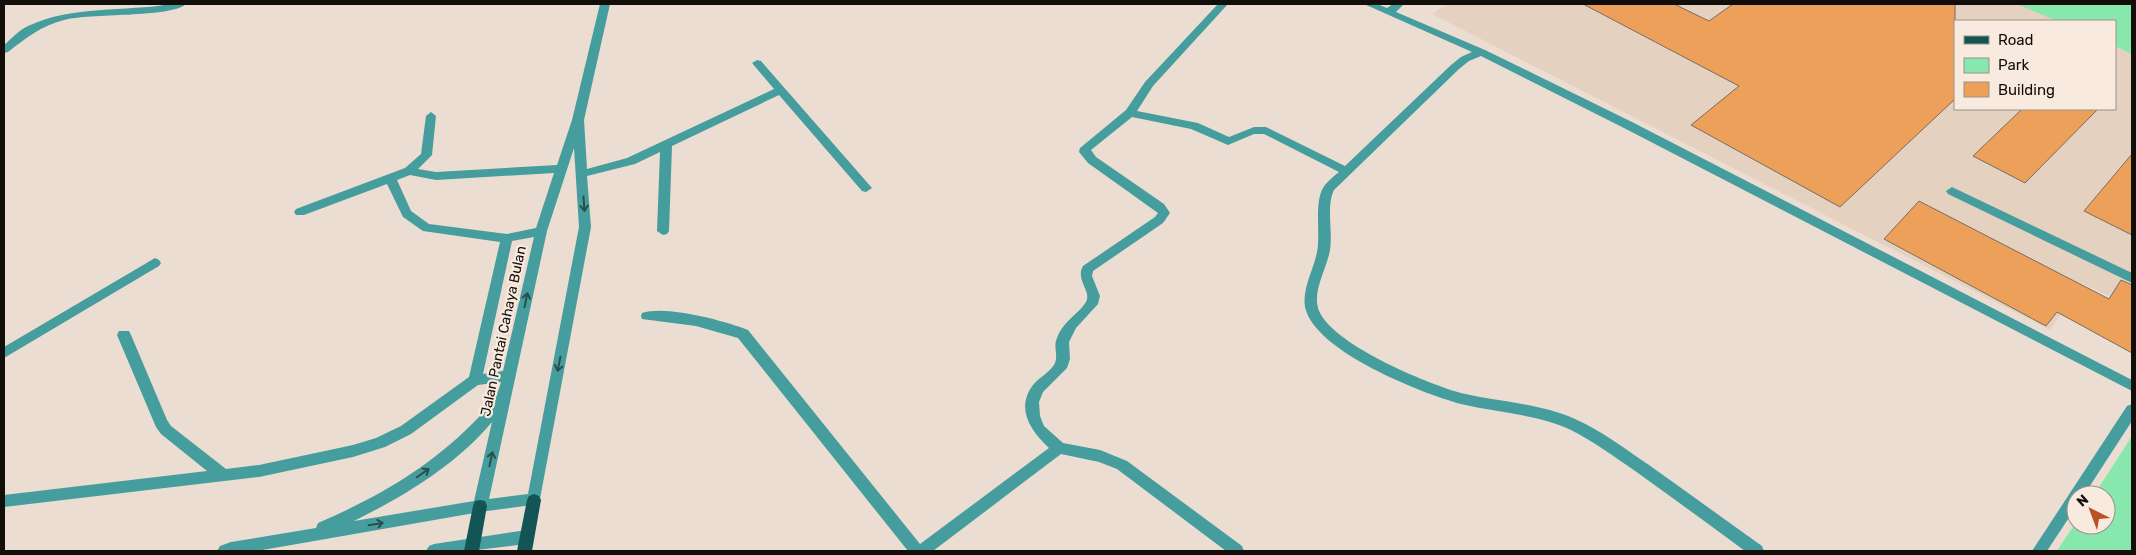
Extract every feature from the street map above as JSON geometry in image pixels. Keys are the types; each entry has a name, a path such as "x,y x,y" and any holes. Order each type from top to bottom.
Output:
{"main road":[{"name":"Jalan Pantai Cahaya Bulan","path":"526,544 534,500"},
{"name":"Jalan Pantai Cahaya Bulan","path":"471,548 480,506"}],"street":[{"path":"4,50 30,29 62,17 90,12 107,13 181,4"},
{"name":"Jalan Pantai Cahaya Bulan","path":"480,506 541,231 578,120 605,4"},
{"path":"1222,4 1150,84 1130,113 1086,148 1085,152 1092,160 1160,207 1164,213 1159,220 1087,269 1086,276 1094,296 1092,304 1071,325 1062,342 1063,359 1060,368 1038,388 1032,402 1033,416 1039,430 1059,448 1100,456 1122,465 1237,551"},
{"path":"1368,4 1482,52 1628,125 2132,386"},
{"path":"1389,12 1398,4"},
{"path":"1482,52 1465,59 1455,67 1329,188 1323,198 1326,225 1323,252 1311,300 1312,311 1319,323 1331,336 1349,348 1398,374 1430,388 1461,398 1543,414 1567,422 1598,438 1757,551"},
{"path":"757,63 866,188"},
{"path":"581,174 624,164 781,90"},
{"path":"1130,113 1194,126 1228,141 1256,129 1266,130 1346,170"},
{"path":"300,212 408,171 426,155 431,116"},
{"name":"Jalan Pantai Cahaya Bulan","path":"534,500 585,227 578,120"},
{"path":"663,231 666,145"},
{"path":"408,171 436,176 562,169"},
{"path":"390,178 406,215 415,223 427,228 507,238 541,231"},
{"path":"1952,191 2132,278"},
{"path":"475,380 507,238"},
{"path":"4,353 155,263"},
{"path":"647,316 664,316 729,328 743,334 917,551"},
{"path":"124,334 166,430 223,475"},
{"path":"4,501 259,471 353,451 380,443 406,430 475,380 510,376"},
{"path":"302,536 353,515 422,474 456,449 485,422 505,396"},
{"path":"2083,485 2132,410"},
{"path":"922,551 1059,448"},
{"path":"225,551 231,548 480,506 534,500"},
{"path":"2039,551 2066,510"},
{"path":"434,551 526,544"}],"shaded area":[{"path":"1447,4 2132,4 2132,307 2081,283 2050,330 1432,14"}],"green space":[{"path":"2017,4 2132,4 2132,54 2116,46 2116,20 2055,20"},
{"path":"2132,436 2132,551 2057,551 2067,535 2116,535 2116,485 2100,485"}],"building":[{"path":"1583,4 1674,4 1709,21 1733,4 1955,4 1954,100 1840,207 1691,125 1739,86"},
{"path":"2021,110 2097,110 2025,183 1973,156"},
{"path":"2132,154 2132,235 2084,211"},
{"path":"1919,201 2109,299 2121,280 2132,285 2132,353 2057,312 2046,326 1884,239"}]}
